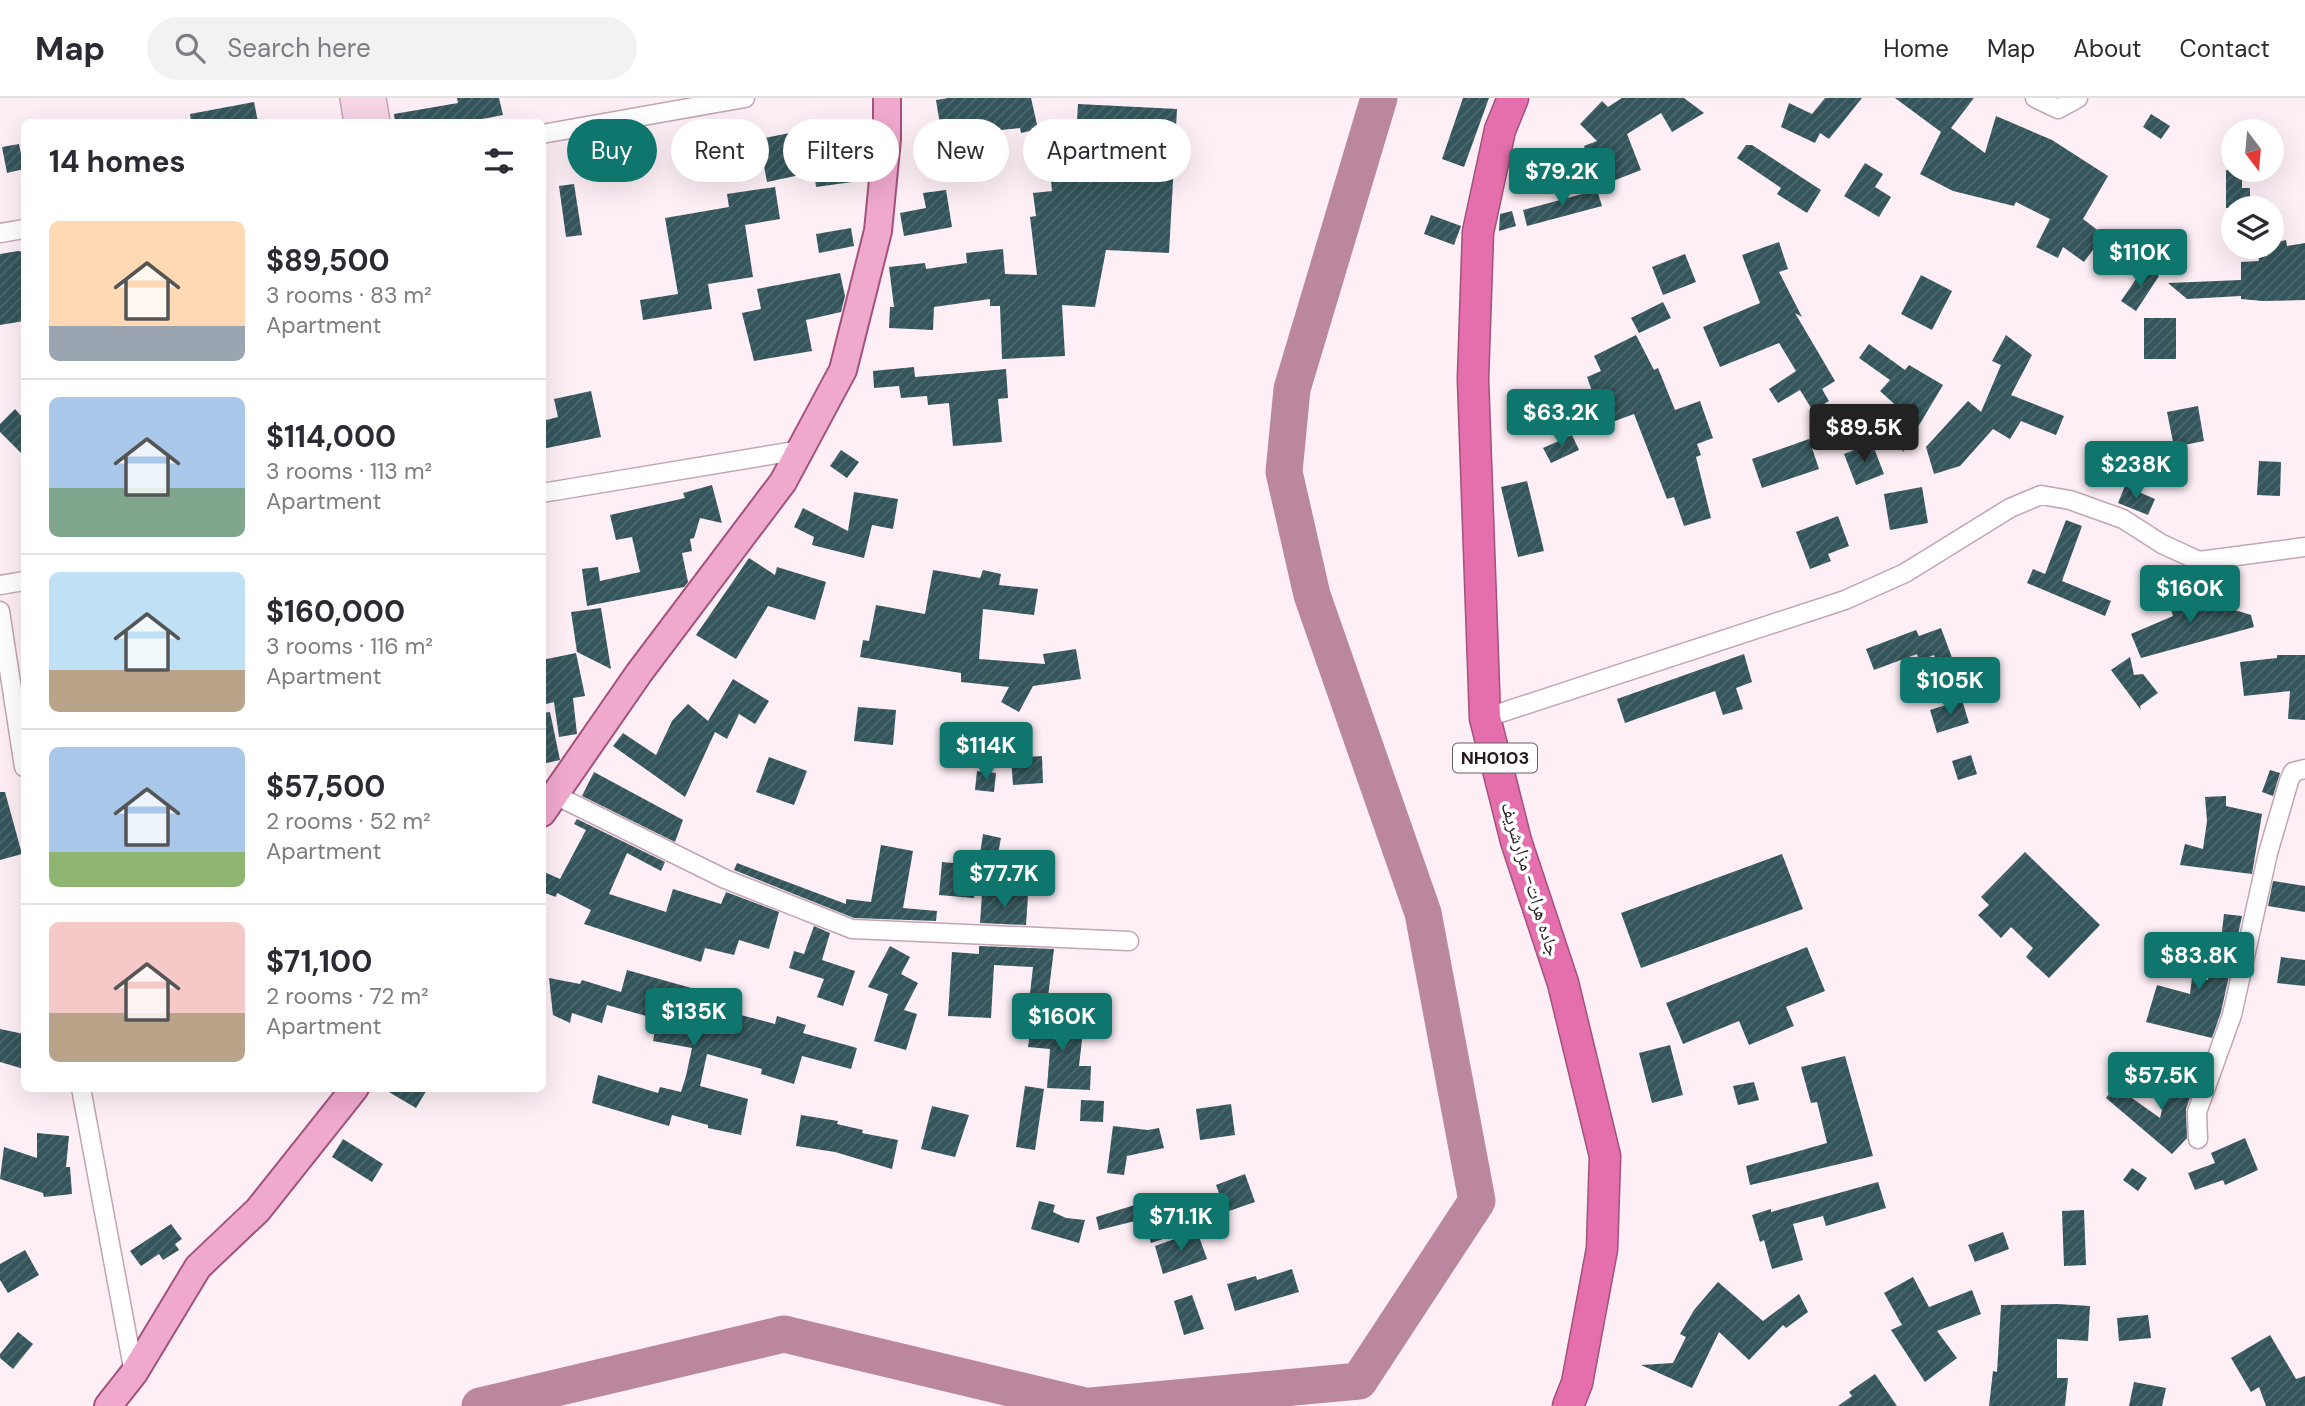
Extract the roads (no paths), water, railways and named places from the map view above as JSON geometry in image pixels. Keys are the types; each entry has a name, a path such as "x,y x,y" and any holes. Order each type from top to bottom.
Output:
{"highway":[{"name":"جاده هرات- مزارشریف","path":"1513,98 1500,130 1478,232 1473,379 1485,718 1516,841 1563,983 1605,1156 1602,1249 1577,1383 1568,1406"}],"main road":[{"path":"549,804 639,673 783,482 843,370 878,231 887,139 887,98"},
{"path":"108,1406 134,1373 198,1267 258,1210 352,1092"}],"street":[{"path":"352,98 356,119"},
{"path":"374,98 378,119"},
{"path":"546,133 745,98"},
{"path":"2035,98 2057,108 2078,98"},
{"path":"0,233 21,230"},
{"path":"546,491 801,450"},
{"path":"1485,718 1845,600 1905,573 2010,508 2041,495 2070,500 2123,519 2162,544 2199,561 2305,547"},
{"path":"0,585 21,582"},
{"path":"0,611 21,748"},
{"path":"2198,1139 2197,1112 2232,1016 2267,853 2293,772 2305,769"},
{"path":"549,804 725,879 852,929 1129,941"},
{"path":"82,1092 134,1373"}],"waterway":[{"path":"1091,1406 1359,1381 1477,1201 1423,913 1312,595 1284,472 1292,389 1379,98"},
{"path":"480,1406 784,1334 1085,1406"}]}
